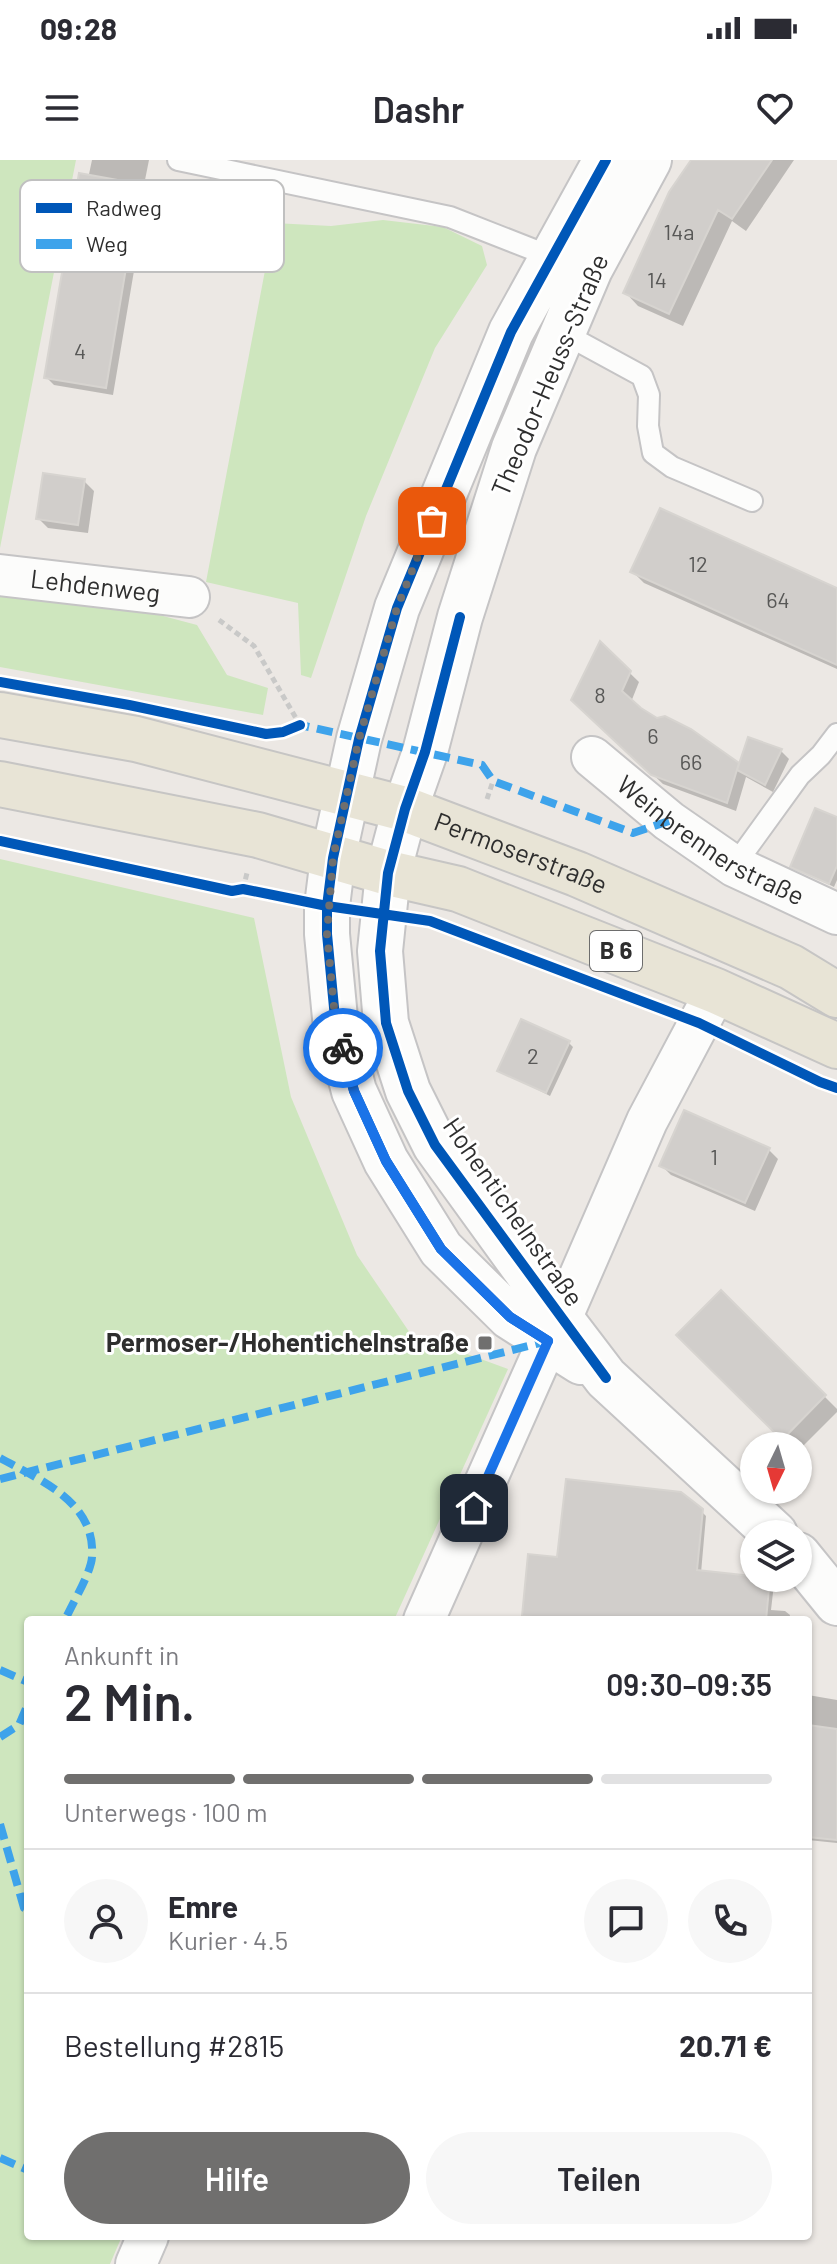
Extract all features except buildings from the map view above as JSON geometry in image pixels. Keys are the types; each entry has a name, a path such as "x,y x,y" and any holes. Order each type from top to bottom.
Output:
{"main road":[{"name":"Theodor-Heuss-Straße","path":"348,793 359,739 397,608 511,332 606,160"},
{"name":"Theodor-Heuss-Straße","path":"388,873 405,809 425,752 460,617 514,448 590,269 649,160"},
{"name":"Permoserstraße","path":"0,715 136,739 405,809 505,845 634,898 791,967 837,995"},
{"name":"B 6","path":"0,784 258,835 388,873 458,889 716,991 837,1046"},
{"name":"Hohentichelnstraße","path":"348,793 333,858 327,934 335,1018 354,1091 386,1161 441,1249 510,1317 555,1330"},
{"name":"Hohentichelnstraße","path":"388,873 380,951 386,1023 408,1091 435,1145 555,1330 760,1520"},
{"path":"812,1572 837,1603"}],"street":[{"name":"Lehdenweg","path":"0,575 189,597"},
{"name":"Weinbrennerstraße","path":"592,757 669,821 734,866 837,914"},
{"path":"426,1616 647,1121 716,991"},
{"path":"136,2264 146,2240"}],"lane":[{"path":"178,160 273,180"},
{"path":"284,182 450,217 552,257"},
{"path":"563,333 642,376 649,395 648,426 653,453 672,467 752,501"},
{"path":"734,866 800,775 837,734"}],"path":[{"path":"189,597 254,646 300,725"}],"green space":[{"path":"0,160 76,160 72,180 20,180 20,272 54,272 0,548"},
{"path":"383,220 443,227 482,246 487,265 435,348 366,516 311,678 301,675 298,603 206,582 265,272 284,272 284,224 331,226"},
{"path":"0,590 114,603 197,625 227,675 268,688 263,715 0,667"},
{"path":"0,859 254,918 291,1097 357,1255 410,1333 508,1369 396,1616 24,1616 24,2240 120,2240 110,2264 0,2264"}],"marked path":[{"path":"294,728 300,725 482,765 493,781 633,833 669,821"},
{"path":"0,1479 548,1341"},
{"path":"0,1458 48,1484 75,1507 85,1521 91,1538 91,1564 67,1616"},
{"path":"0,1670 24,1680"},
{"path":"0,1737 19,1725 24,1713"},
{"path":"0,1824 24,1908"},
{"path":"0,2158 24,2168"}],"cycle path":[{"path":"548,1341 510,1317 441,1249 386,1161 354,1091 335,1018 327,906 333,858 359,739 397,608 511,332 606,160"},
{"path":"460,617 425,752 405,809 388,873 380,951 386,1023 408,1091 435,1145 606,1378"},
{"path":"0,682 266,734 283,732 300,725"},
{"path":"0,841 232,891 243,889 327,906 430,921 699,1023 837,1088"}],"way so far":[{"path":"343,1048 335,1018 327,934 333,858 359,739 397,608 432,521"}],"place":[{"name":"Permoser-/Hohentichelnstraße","path":"485,1343"}],"route":[{"path":"343,1048 354,1091 386,1161 441,1249 510,1317 548,1341 474,1508"}]}
